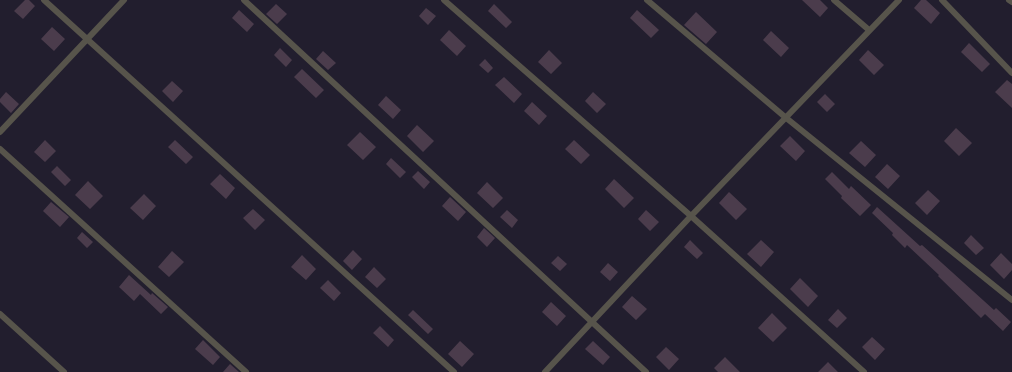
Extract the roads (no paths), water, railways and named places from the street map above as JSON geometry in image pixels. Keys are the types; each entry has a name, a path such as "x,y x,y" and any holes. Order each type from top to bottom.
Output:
{"street":[{"path":"44,0 454,372"},
{"path":"0,132 124,0"},
{"path":"244,0 646,372"},
{"path":"444,0 691,216 864,372"},
{"path":"647,0 785,117 1012,300"},
{"path":"834,0 869,30"},
{"path":"545,372 591,321 785,117 899,0"},
{"path":"942,0 1012,73"},
{"path":"0,149 246,372"},
{"path":"0,314 64,372"}]}
